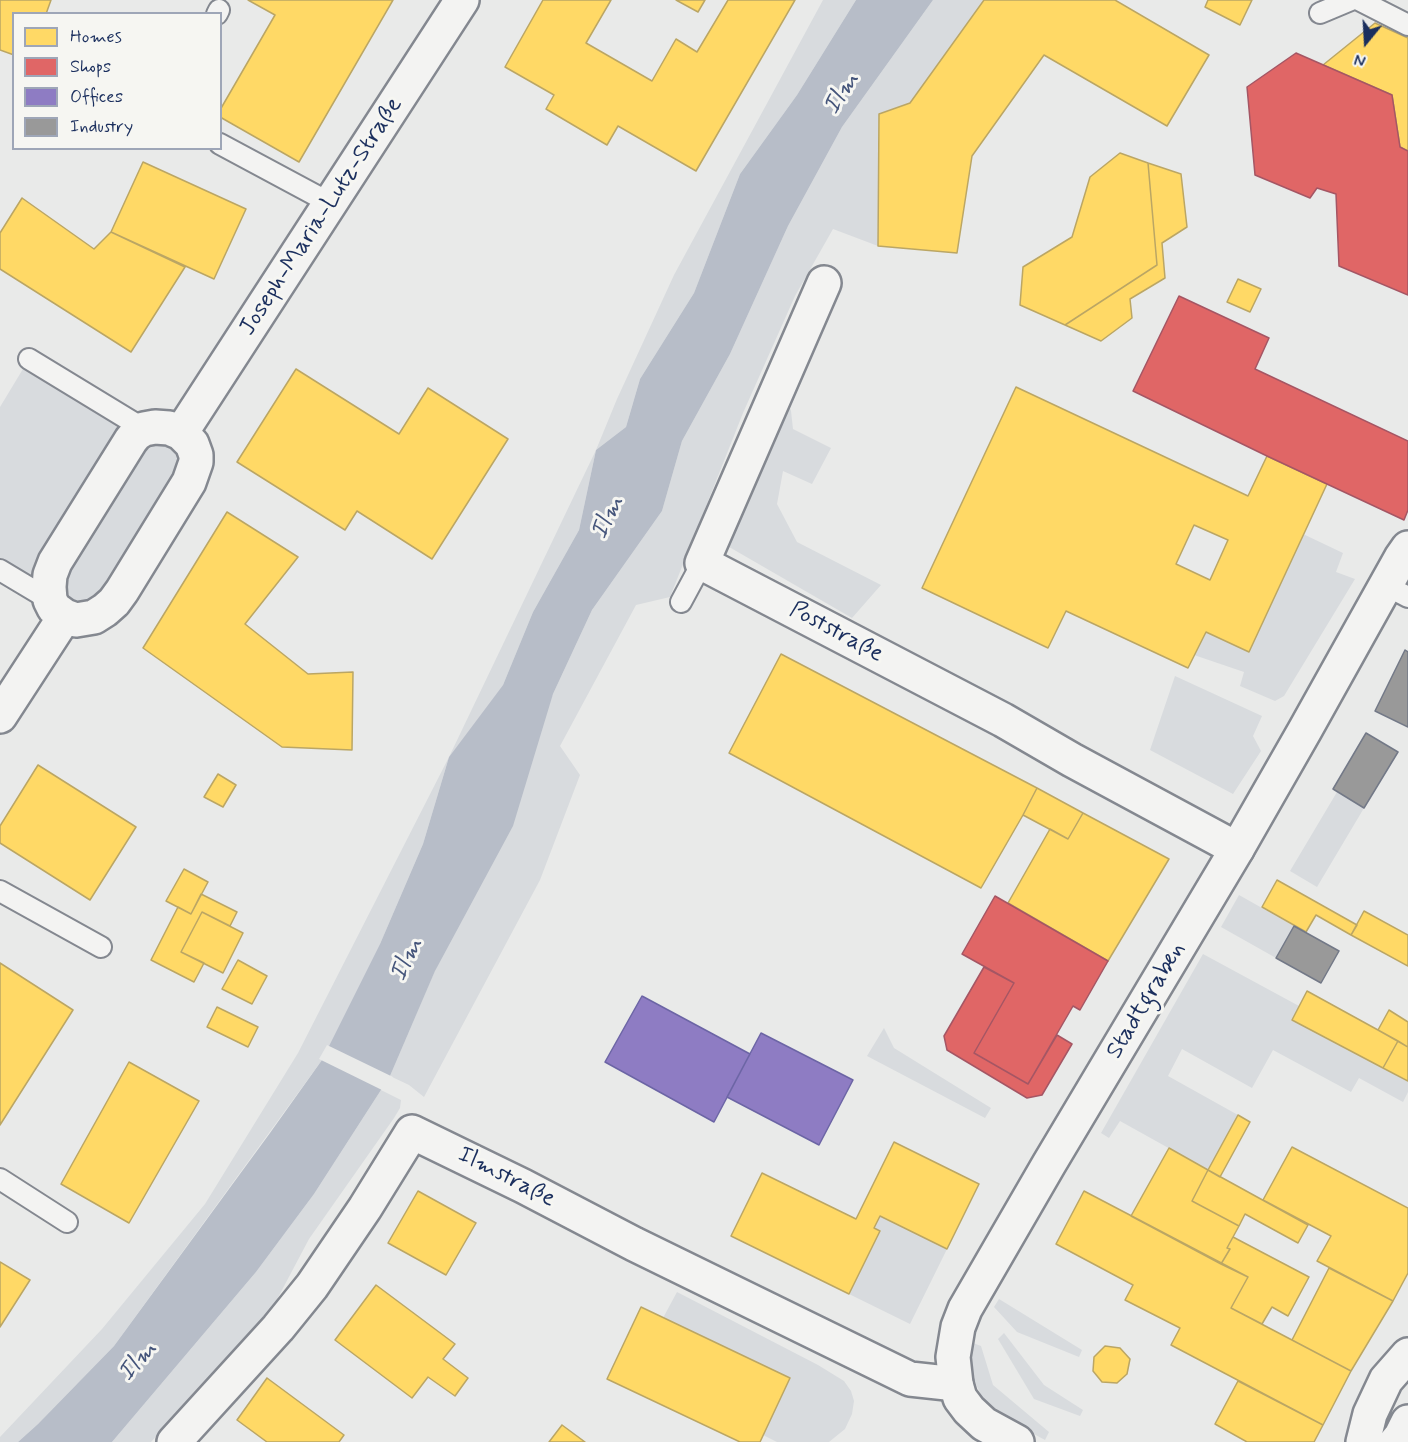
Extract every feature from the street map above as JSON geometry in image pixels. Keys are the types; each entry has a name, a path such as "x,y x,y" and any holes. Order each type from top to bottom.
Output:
{"street":[{"name":"Joseph-Maria-Lutz-Straße","path":"181,433 462,0"},
{"path":"702,563 824,283"},
{"path":"156,427 169,428 181,433 192,444 196,454 194,471 123,591 114,602 94,617 76,620 57,608 49,587 50,575 55,562 131,440 144,429 156,427"},
{"name":"Stadtgraben","path":"1017,1442 979,1433 969,1410 960,1398 953,1357 957,1328 1049,1164 1237,849 1305,730 1397,591 1408,548"},
{"name":"Poststraße","path":"702,563 1003,720 1237,849"},
{"path":"0,716 57,608"},
{"name":"Ilmstraße","path":"174,1442 312,1286 365,1208 412,1132 640,1247 910,1378 956,1384"},
{"path":"1362,1442 1370,1414 1386,1380 1408,1355"},
{"path":"1396,1442 1408,1422"}],"lane":[{"path":"1320,13 1351,0"},
{"path":"1359,0 1408,25"},
{"path":"222,145 330,203"},
{"path":"29,359 144,429"},
{"path":"681,602 702,563"},
{"path":"0,570 57,608"},
{"path":"0,891 100,947"},
{"path":"0,1179 67,1222"}],"shaded area":[{"path":"823,0 856,0 797,95 740,174 694,293 640,379 626,427 596,450 674,275"},
{"path":"933,0 984,0 910,103 879,114 878,246 833,229 795,296 743,413 670,597 636,605 560,746 580,775 540,880 424,1097 409,1085 390,1076 553,694 592,610 662,511 682,441 730,354 788,226 842,127"},
{"path":"29,359 192,444 94,617 0,570 0,407"},
{"path":"784,391 791,411 793,429 831,448 812,484 783,471 777,504 797,542 881,585 852,618 724,544"},
{"path":"596,450 579,530 533,612 503,685 449,757"},
{"path":"1303,534 1343,553 1336,572 1355,579 1284,696 1275,701 1240,686 1244,672 1194,655 1206,632"},
{"path":"1175,676 1262,716 1253,736 1261,751 1233,794 1150,750"},
{"path":"449,757 423,844 380,944 322,1060 114,1346 18,1442 0,1442 0,1437 102,1329 205,1204 298,1053"},
{"path":"1337,792 1364,808 1317,887 1290,871"},
{"path":"1239,895 1294,926 1276,958 1221,927"},
{"path":"1203,954 1299,1006 1292,1020 1408,1081 1408,1092 1403,1102 1359,1078 1351,1092 1273,1050 1252,1088 1182,1049 1168,1076 1238,1115 1208,1170 1120,1121 1109,1138 1101,1133"},
{"path":"884,1028 894,1048 991,1108 985,1118 867,1056"},
{"path":"381,1090 401,1100 400,1108 309,1239 273,1307 151,1442 112,1442 256,1272 314,1194"},
{"path":"880,1216 947,1249 910,1324 849,1294 880,1231 874,1228"},
{"path":"677,1292 818,1365 844,1381 854,1401 852,1414 845,1429 829,1442 777,1442 763,1435 790,1378 663,1318"},
{"path":"999,1299 1082,1350 1079,1357 1017,1332 994,1307"},
{"path":"1004,1333 1044,1385 1083,1410 1080,1416 1034,1399 998,1339"},
{"path":"973,1343 981,1346 993,1385 1049,1432 1045,1440 1006,1419 983,1400 972,1375"}],"water":[{"name":"Ilm","path":"856,0 933,0 842,127 788,226 730,354 682,441 662,511 592,610 553,694 513,826 435,971 390,1076 314,1194 256,1272 112,1442 18,1442 114,1346 322,1060 380,944 423,844 449,757 503,685 533,612 579,530 596,450 626,427 640,379 694,293 740,174 797,95"}],"pier":[{"path":"327,1045 393,1077 384,1091 319,1059"}],"building: Homes":[{"path":"0,0 51,0 47,12 12,12 12,54 0,50"},
{"path":"248,0 393,0 299,162 222,118 222,107 275,15"},
{"path":"543,0 611,0 586,43 652,81 676,39 697,52 728,0 795,0 696,171 618,126 607,145 546,109 554,95 505,67"},
{"path":"676,0 705,0 698,12"},
{"path":"984,0 1115,0 1209,55 1167,126 1044,55 972,156 957,253 878,246 879,114 910,103"},
{"path":"1208,0 1252,0 1240,25 1205,7"},
{"path":"1375,23 1408,38 1408,151 1400,147 1392,95 1323,65"},
{"path":"1120,153 1148,163 1157,265 1065,325 1020,305 1023,267 1072,237 1090,177"},
{"path":"143,162 246,209 214,279 111,232"},
{"path":"1148,163 1181,174 1187,227 1162,243 1165,278 1130,299 1132,318 1101,341 1065,325 1157,265"},
{"path":"22,198 94,249 111,232 185,267 131,352 0,269 0,233"},
{"path":"1238,279 1261,289 1250,312 1227,302"},
{"path":"296,369 399,434 428,388 508,439 432,559 357,511 345,530 237,462"},
{"path":"1016,387 1248,496 1267,456 1327,484 1249,652 1206,632 1188,668 1066,611 1048,648 922,588","holes":["1194,525 1228,540 1210,580 1176,564"]},
{"path":"227,512 298,557 245,624 308,674 353,672 352,750 282,747 143,648"},
{"path":"781,654 1037,788 981,888 729,753"},
{"path":"38,765 136,827 90,900 0,843 0,826"},
{"path":"218,774 236,785 223,807 204,797"},
{"path":"1037,788 1083,813 1068,839 1023,815"},
{"path":"1083,813 1169,859 1108,961 1008,903 1050,829 1068,839"},
{"path":"184,869 208,882 191,914 166,901"},
{"path":"1277,880 1357,925 1351,935 1316,915 1306,932 1262,907"},
{"path":"201,894 237,912 230,926 202,912 181,952 204,963 194,982 151,960 178,907 191,914"},
{"path":"1364,911 1408,935 1408,966 1351,935"},
{"path":"202,912 243,933 223,973 181,952"},
{"path":"238,960 267,976 252,1004 222,989"},
{"path":"0,963 73,1010 0,1125"},
{"path":"1307,991 1398,1041 1383,1068 1292,1020"},
{"path":"217,1007 258,1027 248,1047 207,1027"},
{"path":"1389,1010 1408,1022 1408,1047 1378,1030"},
{"path":"1398,1041 1408,1047 1408,1081 1383,1068"},
{"path":"129,1062 199,1101 129,1223 61,1184"},
{"path":"1238,1115 1250,1122 1220,1177 1208,1170"},
{"path":"894,1142 979,1184 947,1249 880,1216 874,1228 880,1231 849,1294 731,1236 762,1173 856,1219"},
{"path":"1292,1147 1408,1208 1408,1273 1393,1301 1317,1261 1331,1236 1263,1200"},
{"path":"1169,1148 1208,1170 1192,1201 1239,1226 1221,1264 1131,1216"},
{"path":"1208,1170 1308,1225 1298,1243 1245,1214 1239,1226 1192,1201"},
{"path":"418,1191 476,1223 446,1275 388,1243"},
{"path":"1084,1191 1248,1277 1231,1308 1351,1371 1323,1425 1171,1345 1180,1328 1125,1300 1133,1285 1056,1244"},
{"path":"1233,1237 1309,1277 1288,1316 1272,1307 1262,1324 1231,1308 1248,1277 1221,1264 1230,1249 1227,1248"},
{"path":"0,1262 30,1280 0,1327"},
{"path":"1329,1268 1393,1301 1351,1371 1292,1340"},
{"path":"376,1285 455,1344 443,1359 468,1378 455,1396 428,1377 412,1398 335,1340"},
{"path":"641,1307 790,1378 760,1442 740,1442 607,1379"},
{"path":"1105,1346 1120,1348 1130,1359 1127,1374 1117,1383 1102,1382 1093,1371 1094,1357"},
{"path":"267,1378 344,1435 339,1442 267,1442 237,1420"},
{"path":"1238,1381 1323,1425 1314,1442 1247,1442 1215,1424"},
{"path":"562,1425 585,1442 549,1442"}],"building: Shops":[{"path":"1296,53 1392,95 1400,147 1408,151 1408,295 1339,266 1336,194 1317,188 1310,198 1255,175 1247,87"},
{"path":"1179,296 1269,338 1255,369 1408,441 1408,510 1404,520 1133,391"},
{"path":"995,896 1108,961 1080,1010 1073,1006 1028,1084 974,1053 1014,983 962,954"},
{"path":"984,967 1014,983 974,1053 1028,1084 1057,1035 1072,1044 1042,1095 1027,1098 947,1050 944,1036"}],"building: Offices":[{"path":"642,996 750,1054 714,1122 605,1062"},
{"path":"761,1033 853,1080 819,1145 727,1097"}],"building: Industry":[{"path":"1405,650 1408,652 1408,727 1375,711"},
{"path":"1366,733 1398,752 1364,808 1333,789"},
{"path":"1294,926 1339,951 1321,983 1276,958"}]}
